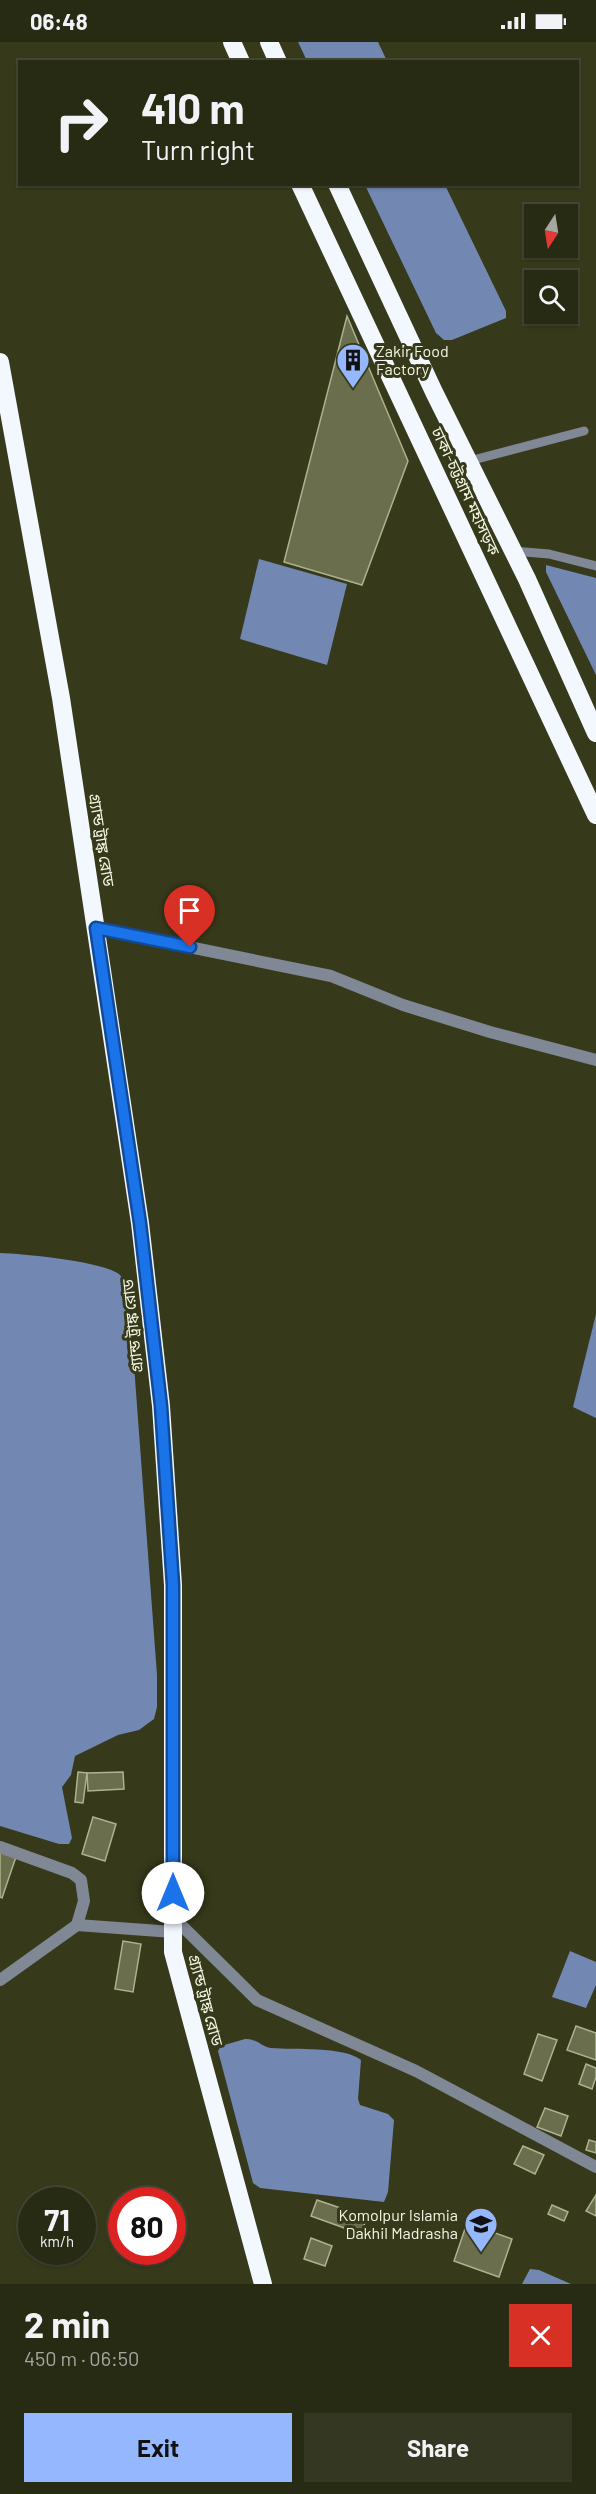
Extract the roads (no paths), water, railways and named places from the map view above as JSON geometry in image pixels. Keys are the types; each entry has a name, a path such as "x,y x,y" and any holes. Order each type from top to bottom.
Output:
{"highway":[{"path":"232,42 240,60"},
{"path":"269,42 277,60"},
{"name":"ঢাকা-চট্টগ্রাম মহাসড়ক","path":"301,186 596,815"},
{"name":"ঢাকা-চট্টগ্রাম মহাসড়ক","path":"338,186 594,721"},
{"name":"গ্র্যান্ড ট্রাঙ্ক রোড","path":"1,370 61,698 140,1223 161,1406 173,1585 173,1952 263,2284"}],"street":[{"path":"96,928 331,976 404,1005 490,1032 596,1060"},
{"path":"0,1847 72,1873 81,1880 84,1901 77,1924"},
{"path":"0,1980 77,1924 173,1924 257,2000 416,2071 596,2167"}],"lane":[{"path":"469,461 584,431"},
{"path":"513,551 549,554 596,566"}],"water":[{"path":"298,42 378,42 387,60 307,60"},
{"path":"365,186 445,186 506,311 506,318 452,340 444,340 436,333"},
{"path":"259,559 347,584 327,665 240,639"},
{"path":"546,565 596,578 596,675 546,572"},
{"path":"0,1253 96,1265 119,1274 128,1284 157,1675 157,1707 154,1719 139,1730 118,1735 75,1756 71,1775 62,1787 72,1838 69,1844 59,1844 0,1826"},
{"path":"596,1314 596,1418 573,1407"},
{"path":"570,1951 596,1962 596,1985 586,2008 552,1997"},
{"path":"245,2039 271,2048 331,2051 361,2060 358,2099 360,2105 388,2114 394,2120 388,2192 384,2202 260,2188 253,2183 218,2051 221,2046"},
{"path":"530,2269 539,2270 571,2284 522,2284"}],"place":[{"name":"Zakir Food Factory","path":"353,389"},
{"name":"Komolpur Islamia Dakhil Madrasha","path":"481,2253"}]}
